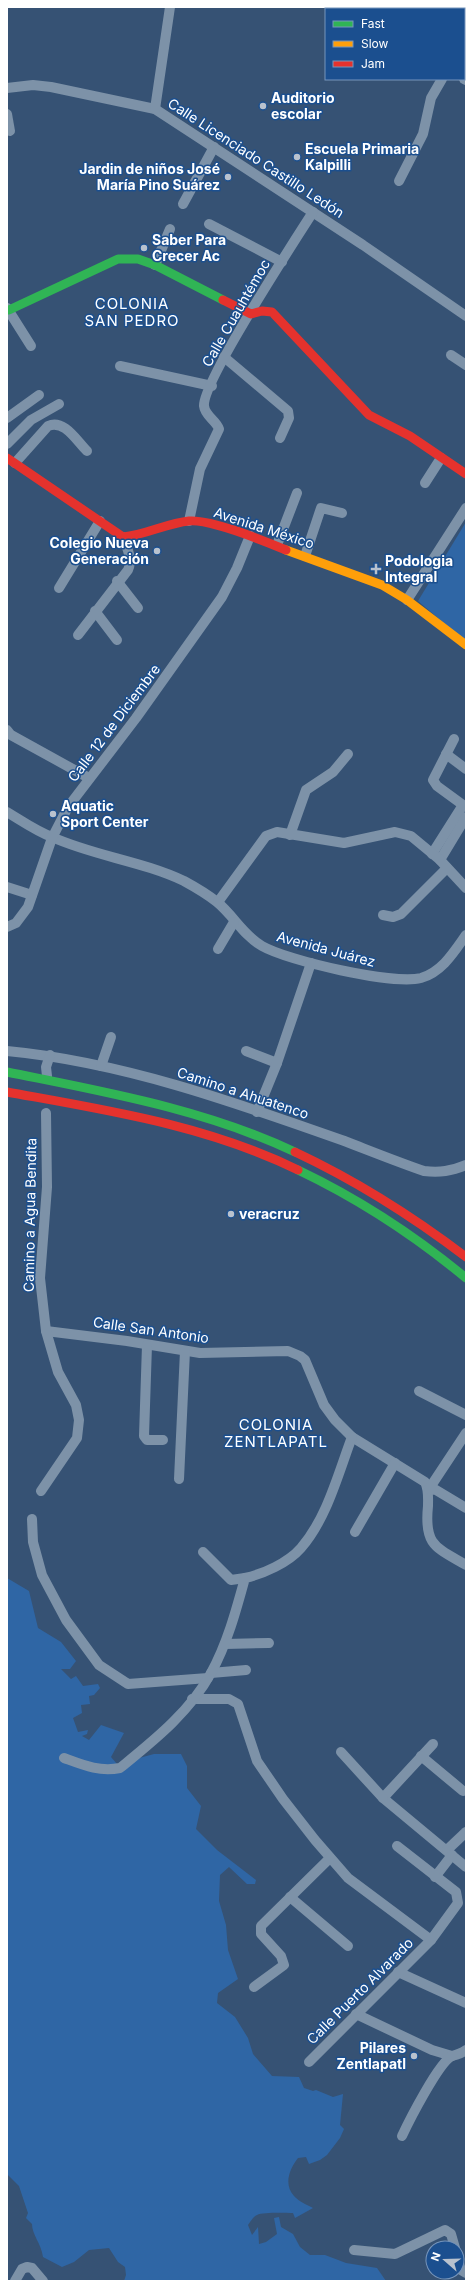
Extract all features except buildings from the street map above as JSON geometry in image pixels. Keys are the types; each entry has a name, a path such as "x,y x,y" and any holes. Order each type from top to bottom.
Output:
{"main road":[{"path":"8,309 118,259 138,259 155,265 251,314 262,311 272,312 369,415 410,436 466,474"},
{"path":"11,460 123,537"},
{"name":"Avenida México","path":"123,537 135,536 189,521 205,523 250,536 382,585 407,600 466,645"},
{"path":"7,1072 166,1106 245,1130 276,1142 325,1165 384,1198 466,1257"},
{"path":"9,1097 168,1123 270,1156 352,1196 401,1226 466,1278"}],"street":[{"path":"155,109 170,7"},
{"path":"400,181 423,134 431,98 441,80"},
{"name":"Calle Licenciado Castillo Ledón","path":"7,88 33,85 51,87 155,109 313,212 466,316"},
{"path":"7,114 10,131"},
{"path":"183,204 214,147"},
{"name":"Calle Cuauhtémoc","path":"189,521 198,475 219,429 217,424 208,415 204,406 212,386 224,357 313,212"},
{"path":"209,224 282,262"},
{"path":"155,265 170,229"},
{"path":"8,309 31,346"},
{"path":"451,355 466,365"},
{"path":"224,357 288,410 289,418 280,438"},
{"path":"120,366 212,386"},
{"path":"7,418 39,395"},
{"path":"7,444 30,420 59,404"},
{"path":"11,460 48,426 54,424 63,426 87,451"},
{"path":"425,483 441,458"},
{"path":"277,546 297,493"},
{"path":"305,556 321,508 342,514"},
{"path":"407,600 466,508"},
{"path":"59,588 100,521"},
{"name":"Calle 12 de Diciembre","path":"7,927 16,923 23,916 52,838 68,807 136,718 222,597 237,568 250,536"},
{"path":"78,635 130,564 123,537"},
{"path":"117,581 138,608"},
{"path":"95,611 117,640"},
{"path":"7,730 10,735 89,778"},
{"path":"439,860 463,805 434,783 434,775 454,739"},
{"path":"290,835 306,790 333,772 348,754"},
{"path":"446,754 466,769"},
{"name":"Avenida Juárez","path":"7,812 52,838 182,881 218,902 249,938 263,947 311,963 386,978 402,980 421,978 439,968 450,958 466,936"},
{"path":"382,915 393,917 401,914 439,860 466,817"},
{"path":"218,902 266,836 276,832 344,843 395,832 411,836 439,860 466,888"},
{"path":"7,887 32,895"},
{"path":"218,948 234,922"},
{"path":"257,1112 277,1063 311,963"},
{"path":"101,1066 111,1037"},
{"name":"Camino a Ahuatenco","path":"7,1051 50,1055 167,1083 257,1112 424,1171 435,1173 450,1171 466,1165"},
{"path":"246,1051 277,1063"},
{"path":"44,1073 50,1055"},
{"name":"Camino a Agua Bendita","path":"41,1491 77,1438 79,1420 76,1405 58,1372 46,1331 40,1278 47,1187 46,1113"},
{"name":"Calle San Antonio","path":"46,1331 147,1345 185,1352 288,1351 300,1356 308,1364 324,1405 335,1420 352,1437 419,1477 429,1489"},
{"path":"147,1345 144,1436 148,1440 164,1440"},
{"path":"179,1479 185,1352"},
{"path":"419,1391 466,1415"},
{"path":"466,1433 429,1489 426,1519 428,1536 433,1545 466,1565"},
{"path":"202,1552 231,1580 245,1578 268,1570 300,1550 321,1515 352,1437"},
{"path":"356,1532 395,1463"},
{"path":"429,1489 436,1490 466,1508"},
{"path":"32,1519 33,1542 42,1575 66,1620 99,1665 128,1684 246,1670"},
{"path":"64,1758 91,1768 110,1770 120,1768 174,1721 192,1700 209,1675 225,1644 245,1578"},
{"path":"225,1644 269,1643"},
{"name":"Calle Puerto Alvarado","path":"192,1700 229,1699 238,1704 257,1761 295,1816 348,1878 430,1940"},
{"path":"386,1794 432,1744"},
{"path":"341,1752 449,1853 466,1867"},
{"path":"422,1756 462,1791"},
{"path":"397,1846 435,1877 449,1853 466,1832"},
{"path":"254,1988 284,1965 281,1956 261,1934 260,1929 330,1858"},
{"name":"Calle Puerto Alvarado","path":"309,2062 430,1940 456,1908 459,1898 456,1892 435,1877"},
{"path":"290,1897 348,1946"},
{"path":"398,1972 466,2003"},
{"path":"356,2014 432,2050 452,2056"},
{"path":"402,2136 429,2087 452,2056 466,2050"},
{"path":"354,2250 395,2254 445,2230 451,2234 453,2240"},
{"path":"15,2281 22,2269 27,2267 32,2268 43,2281"}],"shaded area":[{"path":"466,522 466,642 418,601"},
{"path":"7,1578 29,1591 38,1628 61,1642 76,1661 70,1669 61,1669 71,1679 76,1676 83,1686 98,1684 100,1688 94,1695 89,1696 90,1704 81,1705 82,1713 73,1718 78,1732 88,1730 87,1734 82,1736 89,1740 101,1725 124,1733 111,1757 117,1764 154,1754 181,1754 187,1766 187,1788 201,1806 196,1829 217,1850 256,1880 255,1884 247,1884 229,1867 220,1875 219,1901 226,1925 228,1950 238,1979 218,1993 217,2003 235,2017 248,2038 253,2054 272,2076 299,2077 304,2088 313,2091 316,2090 333,2097 343,2094 340,2125 344,2129 340,2138 327,2155 320,2160 309,2164 306,2157 298,2158 290,2171 288,2181 294,2196 313,2208 295,2218 293,2213 269,2213 257,2215 248,2225 252,2235 258,2227 259,2244 266,2242 277,2234 274,2218 279,2217 281,2227 293,2234 300,2247 310,2255 325,2255 346,2263 377,2268 386,2281 124,2281 126,2275 125,2267 118,2262 109,2248 89,2250 74,2262 62,2267 43,2257 33,2232 32,2224 26,2218 28,2213 19,2186 7,2174"}],"traffic: fast":[{"path":"9,310 118,259 138,259 155,265 223,300"},
{"path":"7,1072 154,1103 225,1124 261,1137 295,1152"},
{"path":"298,1170 343,1193 385,1219 426,1247 466,1278"}],"traffic: slow":[{"path":"286,550 382,585 407,600 466,645"}],"traffic: jam":[{"path":"223,300 251,314 262,311 272,312 369,415 410,436 466,474"},
{"path":"7,458 123,537 140,534 181,522 199,521 238,531 286,550"},
{"path":"7,1092 81,1105 192,1130 263,1154 298,1170"},
{"path":"295,1152 318,1163 384,1200 405,1213 466,1257"}],"place":[{"name":"Auditorio escolar","path":"263,106"},
{"name":"Escuela Primaria Kalpilli","path":"297,157"},
{"name":"Jardin de niños José María Pino Suárez","path":"228,177"},
{"name":"Saber Para Crecer Ac","path":"144,248"},
{"name":"Colegio Nueva Generación","path":"157,551"},
{"name":"Podologia Integral","path":"376,569"},
{"name":"Aquatic Sport Center","path":"53,814"},
{"name":"veracruz","path":"231,1214"},
{"name":"Pilares Zentlapatl","path":"414,2056"}],"district":[{"name":"COLONIA SAN PEDRO","path":"132,312"},
{"name":"COLONIA ZENTLAPATL","path":"276,1434"}]}
